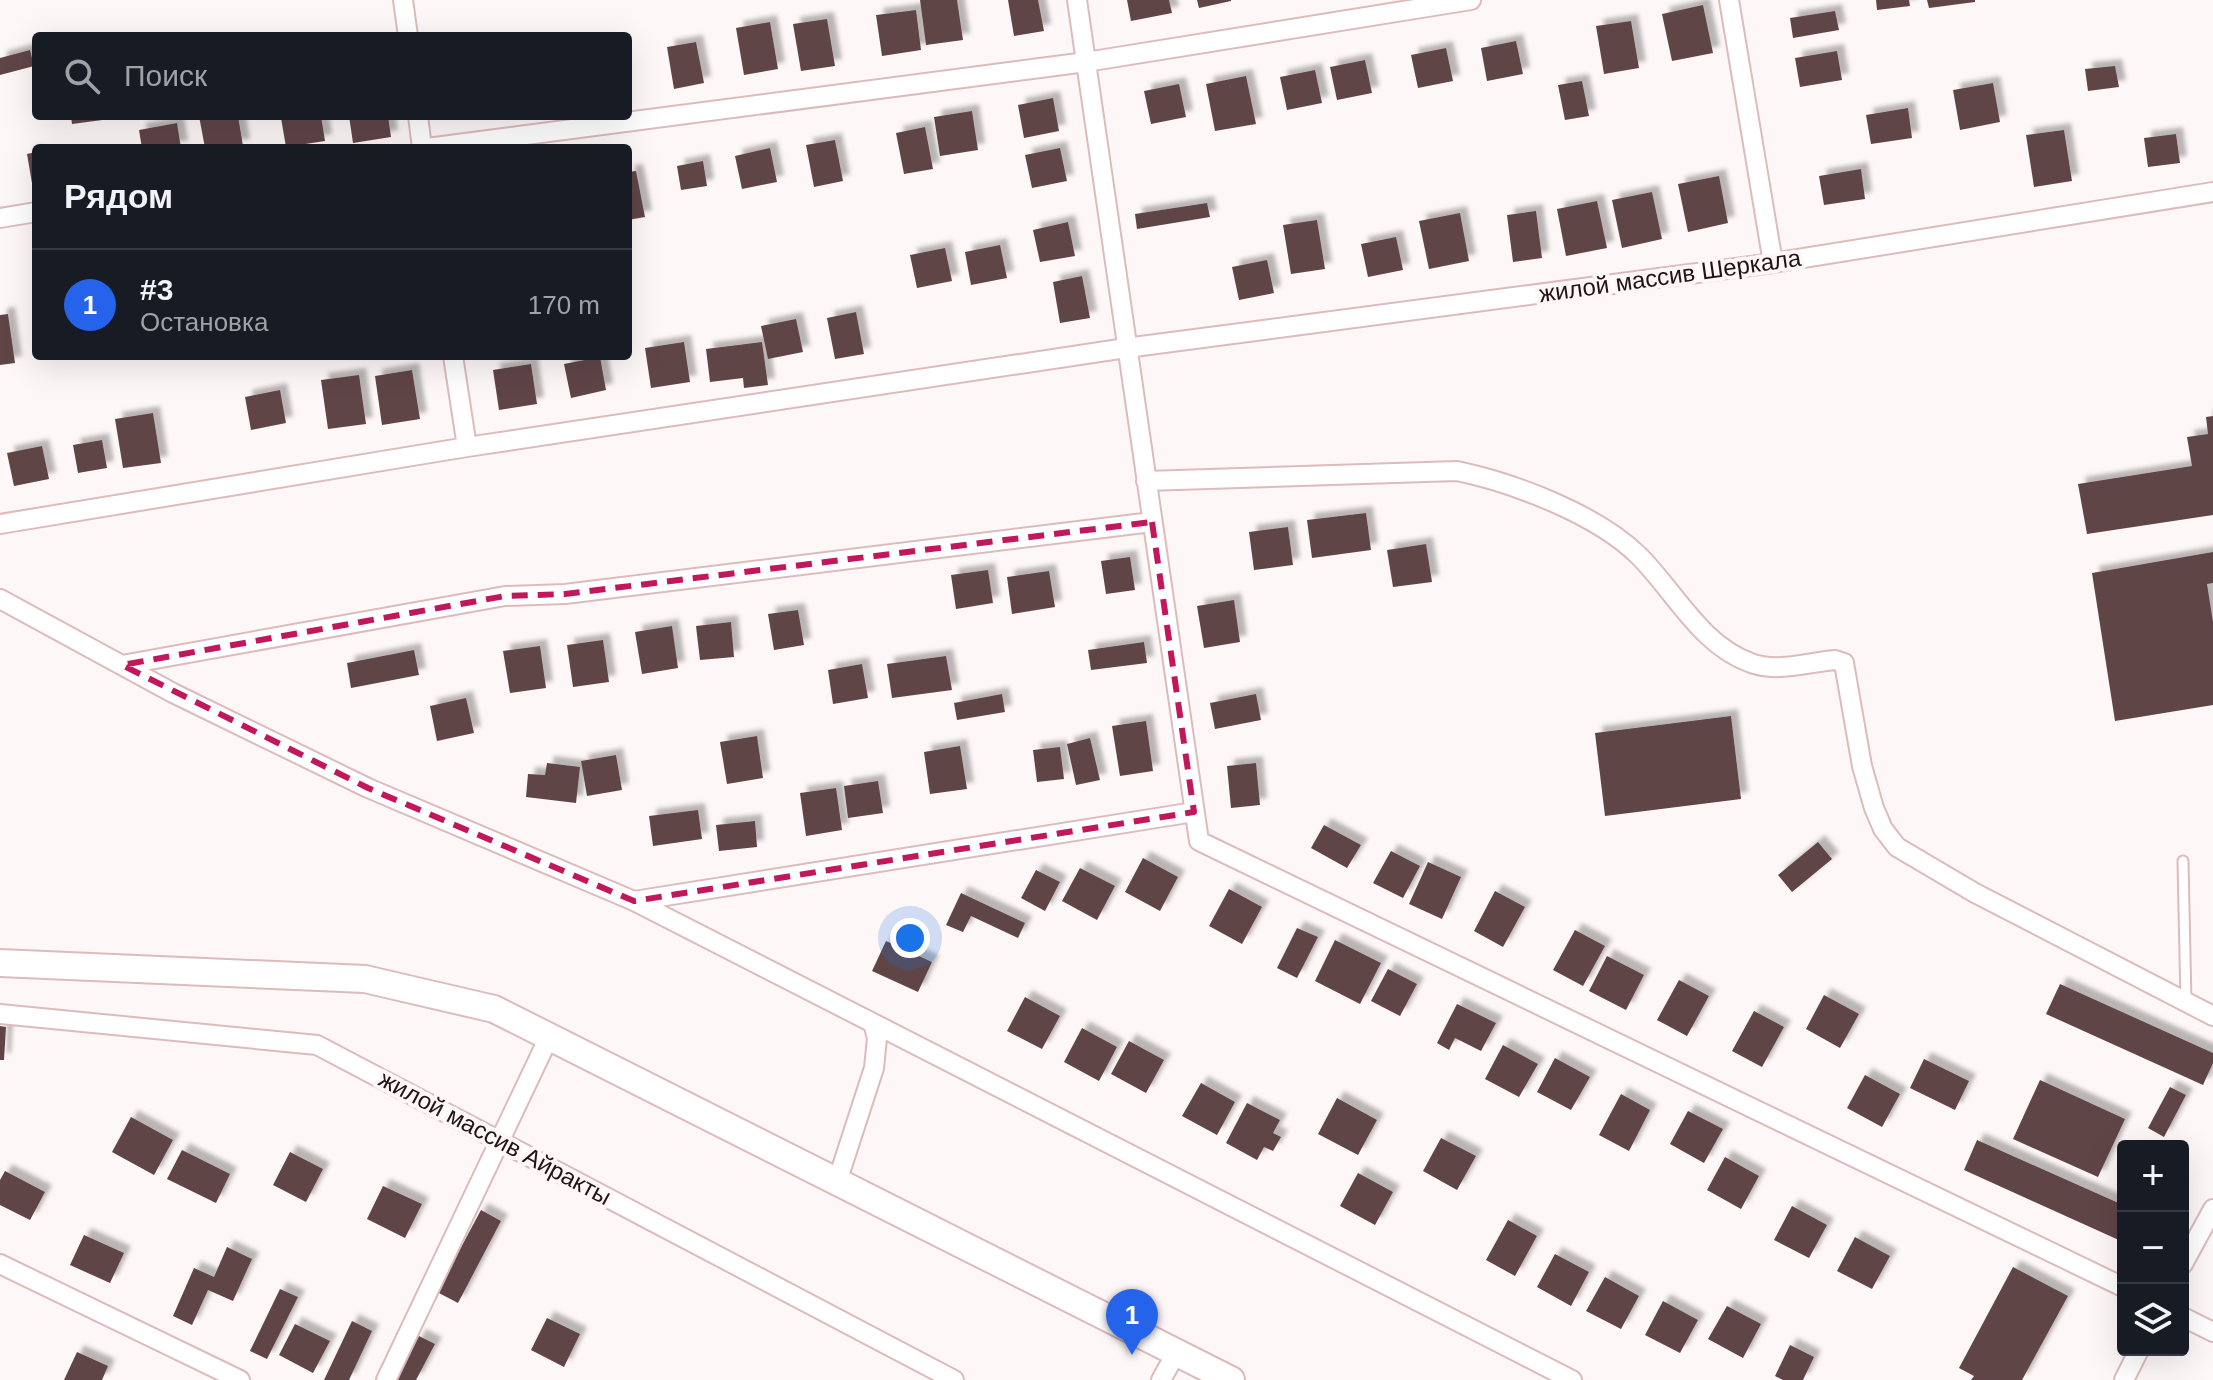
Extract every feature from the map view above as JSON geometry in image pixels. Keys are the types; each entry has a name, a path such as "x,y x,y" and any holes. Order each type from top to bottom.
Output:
{"main road":[{"path":"0,963 365,979 494,1009 1231,1380"}],"street":[{"path":"403,0 407,32"},
{"path":"1077,0 1199,841 2117,1284"},
{"path":"455,144 1086,62 1471,0"},
{"path":"1729,0 1773,263"},
{"path":"419,120 423,144"},
{"name":"жилой массив Шеркала","path":"0,524 467,447 1126,348 1773,263 2213,192"},
{"path":"0,218 32,213"},
{"path":"454,360 467,447"},
{"path":"1146,481 1457,471 1497,479 1595,523 1637,554 1695,623 1721,646 1751,664 1774,667 1835,660 1844,663 1862,766 1874,808 1883,829 1897,847 1975,893 2213,1016"},
{"path":"122,665 505,596 565,594 1152,522"},
{"path":"0,599 173,693 368,788 634,901 1572,1380"},
{"path":"634,901 1194,812"},
{"name":"жилой массив Айракты","path":"0,1014 317,1045 954,1380"},
{"path":"837,1182 874,1068 877,1038 873,1023"},
{"path":"386,1380 549,1037"},
{"path":"2189,1253 2213,1209"},
{"path":"0,1264 240,1380"},
{"path":"2189,1320 2213,1332"},
{"path":"1161,1380 1176,1353"},
{"path":"2124,1380 2136,1356"}],"lane":[{"path":"2183,861 2186,1003"}],"highlighted area":[{"path":"1152,522 1194,812 634,901 368,788 122,665 505,596 565,594"}],"building":[{"path":"920,0 957,0 963,40 926,45"},
{"path":"1008,0 1038,0 1044,31 1014,36"},
{"path":"1127,0 1169,0 1172,13 1131,21"},
{"path":"1197,0 1231,0 1231,1 1199,8"},
{"path":"1876,0 1909,0 1910,6 1877,10"},
{"path":"1927,0 1975,0 1975,2 1929,8"},
{"path":"1703,5 1713,53 1672,61 1662,14"},
{"path":"916,10 921,50 882,56 876,15"},
{"path":"1835,11 1839,30 1793,38 1790,18"},
{"path":"827,19 835,66 801,71 793,24"},
{"path":"1631,21 1639,68 1604,74 1596,26"},
{"path":"770,22 778,69 744,75 736,28"},
{"path":"1516,41 1523,74 1487,81 1481,48"},
{"path":"696,42 704,83 674,89 667,47"},
{"path":"1446,48 1453,81 1418,88 1411,55"},
{"path":"30,50 32,67 0,75 0,58"},
{"path":"1837,51 1842,80 1800,87 1795,58"},
{"path":"1365,60 1372,93 1337,100 1330,67"},
{"path":"2115,66 2119,87 2088,91 2085,69"},
{"path":"1315,70 1322,103 1287,110 1280,77"},
{"path":"1246,76 1256,124 1215,131 1206,84"},
{"path":"1582,81 1589,116 1565,120 1558,85"},
{"path":"1993,83 2000,122 1960,130 1953,90"},
{"path":"1179,84 1186,117 1151,124 1144,91"},
{"path":"1053,98 1059,131 1024,138 1018,105"},
{"path":"1908,108 1912,138 1871,144 1866,115"},
{"path":"972,111 978,150 940,156 934,117"},
{"path":"72,120 102,120 72,124"},
{"path":"200,120 239,120 243,144 204,144"},
{"path":"281,120 322,120 325,141 285,144"},
{"path":"350,120 389,120 391,137 353,143"},
{"path":"177,123 180,144 141,144 139,130"},
{"path":"925,127 933,169 904,174 896,133"},
{"path":"2064,130 2072,181 2034,187 2026,135"},
{"path":"2176,134 2180,163 2148,167 2144,138"},
{"path":"835,140 843,181 814,187 806,145"},
{"path":"770,148 777,182 742,189 735,156"},
{"path":"1060,148 1067,181 1032,188 1025,155"},
{"path":"32,153 32,183 27,154"},
{"path":"703,161 707,186 681,190 677,166"},
{"path":"1861,169 1865,199 1824,205 1819,176"},
{"path":"636,171 645,217 632,219 632,172"},
{"path":"1719,176 1728,223 1688,232 1678,184"},
{"path":"1652,192 1662,239 1622,248 1612,200"},
{"path":"1597,201 1607,248 1566,256 1557,209"},
{"path":"1207,203 1210,217 1137,229 1135,214"},
{"path":"1536,211 1542,258 1513,262 1507,215"},
{"path":"1460,213 1469,261 1429,269 1419,221"},
{"path":"1317,220 1325,269 1291,274 1283,225"},
{"path":"1068,222 1075,256 1040,262 1033,230"},
{"path":"1396,237 1403,270 1368,277 1361,244"},
{"path":"1000,245 1007,278 971,285 965,252"},
{"path":"945,248 952,281 917,288 910,255"},
{"path":"1267,260 1274,293 1239,300 1232,267"},
{"path":"1082,276 1090,318 1060,323 1053,282"},
{"path":"856,312 864,354 835,359 827,318"},
{"path":"8,314 15,363 0,365 0,315"},
{"path":"796,319 803,352 768,359 761,326"},
{"path":"684,342 690,382 651,388 645,348"},
{"path":"762,342 768,385 744,388 743,378 710,382 706,349"},
{"path":"601,360 606,390 571,398 564,364"},
{"path":"531,364 537,404 499,410 493,370"},
{"path":"412,370 420,419 382,425 375,376"},
{"path":"359,375 366,424 328,429 321,380"},
{"path":"280,390 286,423 251,430 245,397"},
{"path":"153,413 161,463 123,468 115,419"},
{"path":"2213,416 2213,515 2087,534 2078,484 2192,466 2187,437 2208,434 2206,417"},
{"path":"102,440 107,468 78,473 73,445"},
{"path":"42,446 49,479 14,486 7,453"},
{"path":"1366,513 1371,550 1312,558 1307,520"},
{"path":"1288,527 1293,565 1254,570 1249,532"},
{"path":"1426,544 1432,582 1393,587 1387,550"},
{"path":"2213,552 2213,583 2207,584 2213,622 2213,705 2115,721 2092,573"},
{"path":"1130,557 1135,590 1106,594 1101,561"},
{"path":"988,570 993,603 956,609 951,575"},
{"path":"1049,571 1055,607 1012,614 1007,577"},
{"path":"1234,600 1240,642 1204,648 1197,606"},
{"path":"798,610 804,645 774,650 768,614"},
{"path":"731,622 734,657 700,660 696,626"},
{"path":"672,626 678,668 642,674 635,632"},
{"path":"603,640 609,682 573,687 567,645"},
{"path":"1144,642 1147,663 1091,670 1088,650"},
{"path":"540,646 546,688 510,693 503,651"},
{"path":"414,650 419,675 351,688 347,663"},
{"path":"946,656 952,690 892,698 887,664"},
{"path":"862,664 868,698 833,704 828,670"},
{"path":"1002,694 1005,712 957,720 954,703"},
{"path":"1256,694 1261,720 1215,729 1210,703"},
{"path":"466,698 474,733 437,741 430,706"},
{"path":"1731,716 1741,799 1605,816 1595,733"},
{"path":"1146,721 1153,771 1120,776 1112,726"},
{"path":"757,736 763,778 727,784 720,742"},
{"path":"1090,738 1100,780 1076,785 1067,744"},
{"path":"960,746 967,789 930,794 924,752"},
{"path":"1060,747 1064,779 1037,782 1033,750"},
{"path":"616,755 622,790 587,796 581,761"},
{"path":"547,763 580,767 576,803 526,797 528,774 545,775"},
{"path":"1256,763 1260,805 1231,808 1227,766"},
{"path":"878,781 883,813 848,818 844,786"},
{"path":"836,788 842,830 806,836 800,793"},
{"path":"698,810 702,839 653,846 649,816"},
{"path":"755,821 757,847 719,851 716,825"},
{"path":"1324,825 1361,845 1347,868 1311,848"},
{"path":"1818,842 1832,859 1792,892 1778,875"},
{"path":"1391,851 1420,866 1403,898 1373,883"},
{"path":"1143,858 1178,877 1160,911 1125,892"},
{"path":"1428,862 1461,877 1442,919 1409,904"},
{"path":"1080,868 1115,886 1097,920 1062,901"},
{"path":"1036,870 1060,882 1045,911 1021,898"},
{"path":"1229,889 1262,907 1242,944 1209,926"},
{"path":"1495,891 1525,907 1503,947 1474,931"},
{"path":"961,893 1025,923 1018,938 971,916 963,932 946,925"},
{"path":"1297,928 1318,937 1297,978 1277,968"},
{"path":"1575,930 1605,946 1583,986 1553,970"},
{"path":"1335,940 1381,963 1360,1004 1315,981"},
{"path":"886,941 932,962 918,992 872,971"},
{"path":"1607,956 1644,975 1626,1010 1589,991"},
{"path":"1388,969 1417,984 1400,1016 1371,1001"},
{"path":"1679,980 1709,996 1687,1036 1657,1020"},
{"path":"2060,984 2213,1053 2213,1063 2203,1085 2046,1014"},
{"path":"1824,995 1859,1014 1840,1048 1806,1029"},
{"path":"1025,997 1060,1016 1042,1049 1007,1031"},
{"path":"1457,1004 1496,1023 1481,1051 1455,1038 1449,1050 1437,1043"},
{"path":"1754,1011 1784,1027 1762,1067 1732,1051"},
{"path":"0,1026 6,1027 4,1060 0,1060"},
{"path":"1082,1028 1117,1047 1099,1081 1064,1062"},
{"path":"1129,1041 1164,1060 1146,1093 1111,1074"},
{"path":"1503,1045 1538,1064 1519,1097 1485,1079"},
{"path":"1555,1058 1590,1077 1571,1110 1537,1092"},
{"path":"1924,1059 1969,1081 1955,1110 1910,1088"},
{"path":"1865,1075 1900,1094 1882,1127 1847,1108"},
{"path":"2040,1080 2125,1119 2098,1177 2013,1139"},
{"path":"1201,1083 1235,1102 1217,1135 1182,1116"},
{"path":"2170,1087 2186,1095 2164,1137 2148,1128"},
{"path":"1621,1094 1650,1110 1629,1151 1599,1135"},
{"path":"1337,1098 1377,1120 1358,1155 1318,1134"},
{"path":"1247,1103 1280,1120 1273,1133 1281,1137 1273,1151 1264,1147 1257,1160 1226,1143"},
{"path":"1688,1111 1723,1129 1704,1163 1670,1144"},
{"path":"131,1117 173,1140 154,1175 112,1152"},
{"path":"1441,1138 1476,1156 1457,1190 1423,1171"},
{"path":"1977,1140 2117,1202 2117,1239 1964,1170"},
{"path":"182,1150 230,1174 216,1203 167,1179"},
{"path":"290,1152 323,1169 306,1202 273,1185"},
{"path":"1725,1157 1759,1176 1741,1209 1707,1190"},
{"path":"5,1171 45,1192 30,1220 0,1205 0,1180"},
{"path":"1358,1173 1393,1192 1375,1225 1340,1206"},
{"path":"383,1186 422,1204 405,1238 367,1219"},
{"path":"1792,1206 1827,1225 1809,1258 1774,1240"},
{"path":"481,1210 501,1221 458,1303 437,1292"},
{"path":"1508,1220 1537,1236 1515,1276 1486,1260"},
{"path":"84,1235 124,1253 110,1283 70,1265"},
{"path":"1855,1237 1890,1256 1872,1289 1837,1271"},
{"path":"227,1247 252,1259 233,1301 208,1290 192,1325 173,1316 194,1268 214,1277"},
{"path":"1555,1254 1589,1272 1571,1306 1537,1287"},
{"path":"2013,1267 2068,1296 2022,1380 1971,1380 1974,1376 1959,1368"},
{"path":"1605,1277 1639,1296 1621,1329 1586,1311"},
{"path":"280,1289 298,1297 267,1359 250,1351"},
{"path":"1663,1301 1698,1320 1680,1353 1645,1335"},
{"path":"1727,1306 1761,1324 1743,1358 1708,1339"},
{"path":"547,1318 580,1334 564,1367 531,1350"},
{"path":"352,1321 372,1331 349,1380 324,1380"},
{"path":"295,1324 330,1341 313,1373 279,1355"},
{"path":"419,1336 435,1344 416,1380 396,1380"},
{"path":"1790,1345 1814,1357 1803,1380 1783,1380 1775,1376"},
{"path":"77,1352 108,1366 102,1380 64,1380"}],"place":[{"name":"#3","path":"1132,1355"}]}
